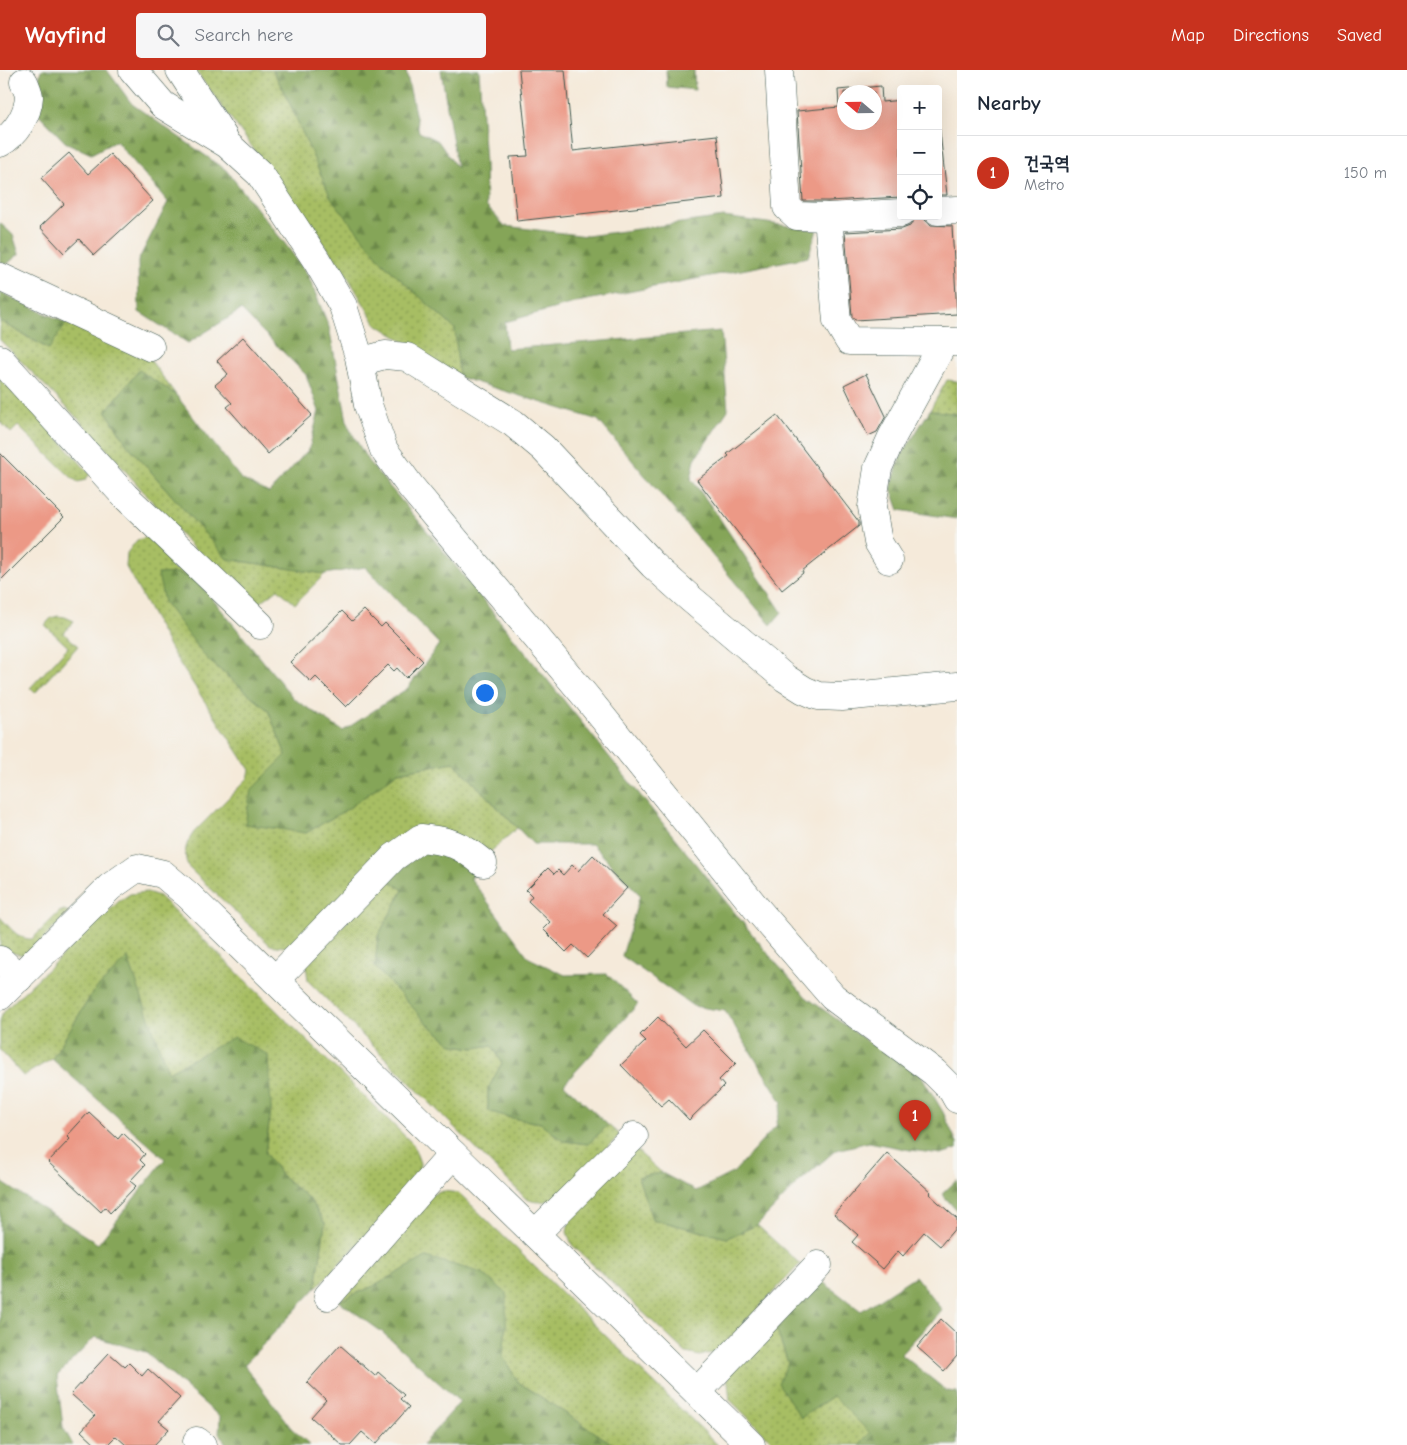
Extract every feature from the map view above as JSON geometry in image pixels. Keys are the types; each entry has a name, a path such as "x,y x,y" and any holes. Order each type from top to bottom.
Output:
{"street":[{"path":"134,70 163,105 227,144 260,174 343,306 361,367 368,405 384,450 411,486 587,698 757,909 834,997 934,1072 952,1090 957,1099"},
{"path":"180,70 227,144"},
{"path":"779,70 787,207 798,216 828,217 897,213"},
{"path":"0,143 6,140 23,119 29,96 24,82"},
{"path":"942,211 957,210"},
{"path":"828,217 836,322 849,341 950,342"},
{"path":"0,277 150,347"},
{"path":"889,560 878,542 872,507 878,468 892,437 950,342"},
{"path":"361,367 370,359 385,355 407,357 513,423 543,448 659,571 785,678 804,690 818,696 842,697 957,686"},
{"path":"0,360 125,496 260,625"},
{"path":"276,980 394,857 421,838 447,840 467,850 483,863"},
{"path":"6,978 110,888 138,868 163,874 188,895 276,980 751,1445"},
{"path":"535,1234 634,1136"},
{"path":"328,1296 454,1154"},
{"path":"697,1392 818,1265"}],"green space":[{"path":"41,70 107,70 132,104 226,170 308,275 329,327 348,426 368,461 433,538 769,955 806,997 874,1046 915,1065 943,1112 957,1143 957,1149 941,1154 869,1142 836,1150 799,1182 757,1225 727,1238 652,1219 638,1177 662,1173 696,1191 734,1172 776,1126 782,1102 725,1011 693,1006 622,956 640,895 592,844 533,844 454,762 398,772 349,808 306,833 245,824 251,790 286,755 268,710 207,659 164,602 158,574 177,573 197,580 294,699 343,731 408,688 439,644 365,567 325,574 227,559 127,444 106,411 139,370 176,395 241,479 269,493 309,449 319,411 306,375 241,310 188,343 139,312 138,261 168,202 116,141 91,154 65,142 33,108"},
{"path":"195,70 273,70 290,104 383,263 455,329 459,377 375,323 345,272"},
{"path":"273,70 406,71 419,132 438,141 457,168 441,70 479,70 486,206 505,226 587,236 724,217 817,230 808,257 582,301 505,322 507,349 721,331 728,410 695,459 691,479 782,612 771,625 598,420 459,377 455,329 383,263 331,198"},
{"path":"666,70 694,70 695,90 667,87"},
{"path":"0,223 13,235 19,254 6,265 0,261"},
{"path":"0,292 66,323 49,349 0,321"},
{"path":"0,321 48,349 66,323 146,354 176,395 139,371 106,411 127,444 227,559 325,574 295,604 278,589 253,608 191,546 93,434 0,340"},
{"path":"0,372 90,474 85,480 78,482 72,478 18,426 11,433 0,422"},
{"path":"947,380 957,381 957,414 930,410"},
{"path":"930,410 957,414 957,519 899,510 891,488 900,458"},
{"path":"148,537 197,580 207,659 268,710 286,755 251,790 306,833 349,808 398,772 454,762 517,828 487,855 448,831 299,943 284,947 270,945 188,867 185,853 194,832 248,778 250,770 174,655 126,567 127,553 137,540"},
{"path":"58,616 74,621 64,633 78,646 35,693 30,688 68,647 45,625 51,618"},
{"path":"434,847 478,866 471,879 529,958 565,975 607,974 638,1004 564,1084 608,1125 588,1144 563,1141 541,1123 512,1118 488,1111 488,1089 502,1063 492,1045 474,1048 453,1045 428,1024 375,967 378,936 403,890 388,879 411,855"},
{"path":"388,879 403,890 378,936 375,967 428,1024 453,1045 474,1048 492,1045 502,1063 488,1089 488,1111 512,1118 541,1123 563,1141 588,1144 608,1125 620,1135 555,1199 540,1202 525,1198 308,981 306,964"},
{"path":"147,892 159,896 413,1144 420,1163 419,1177 316,1288 325,1223 309,1199 282,1176 265,1153 271,1109 202,1054 168,1072 93,992 52,1059 23,1076 0,1050 0,1018 6,1009 118,902 130,894"},
{"path":"64,910 69,912 29,954 14,953 0,947 0,917 18,935 32,939 59,912"},
{"path":"128,958 168,1072 234,1037 268,1055 271,1109 265,1153 282,1176 309,1199 325,1223 316,1288 244,1365 291,1428 310,1445 227,1445 219,1434 220,1417 145,1352 95,1337 57,1376 63,1427 73,1445 0,1445 0,1175 3,1183 98,1244 165,1159 52,1059 93,992"},
{"path":"634,1148 662,1173 638,1177 652,1219 727,1238 757,1225 800,1264 718,1351 700,1356 686,1353 572,1245 567,1232 570,1214"},
{"path":"957,1180 957,1211 942,1194"},
{"path":"443,1191 459,1193 718,1445 614,1445 518,1382 503,1357 506,1324 376,1285 339,1301 428,1196"},
{"path":"426,1257 482,1273 506,1293 503,1357 518,1382 614,1445 422,1445 460,1402 382,1332 339,1301 376,1285"},
{"path":"915,1276 942,1310 901,1354 947,1391 957,1392 957,1445 859,1445 870,1433 833,1396 801,1418 778,1383 788,1363 774,1322 819,1279 861,1311"},
{"path":"774,1322 788,1363 801,1417 833,1396 870,1433 859,1445 776,1445 730,1400 727,1374"}],"building":[{"path":"519,70 565,70 573,151 717,135 724,198 517,221 510,157 528,156"},
{"path":"897,100 897,197 803,201 797,111 837,107 837,130 882,130 882,102"},
{"path":"942,150 947,195 942,195"},
{"path":"69,153 88,174 110,154 153,201 94,255 79,239 64,253 40,227 64,204 41,178"},
{"path":"914,220 925,220 931,225 952,226 957,314 855,320 852,316 845,232 902,229 910,226"},
{"path":"243,337 312,415 268,454 227,407 232,403 215,385 228,374 217,361"},
{"path":"866,374 886,416 877,432 868,436 844,385"},
{"path":"777,415 859,522 859,526 802,571 803,573 782,590 697,480 729,456 727,454"},
{"path":"0,453 64,517 0,581"},
{"path":"364,610 381,627 385,623 423,661 406,678 397,668 394,671 388,665 346,707 316,677 311,682 290,662 342,611 352,621"},
{"path":"593,855 627,888 603,914 617,926 587,958 573,945 566,952 543,929 550,922 528,901 532,896 526,890 548,868 554,874 558,870 563,875 572,865 578,871"},
{"path":"658,1017 686,1046 703,1030 736,1063 719,1080 724,1086 689,1120 669,1099 661,1106 621,1065 646,1041 640,1035"},
{"path":"89,1112 118,1139 123,1133 145,1154 140,1160 145,1165 130,1181 136,1186 110,1213 105,1207 101,1212 48,1162 70,1139 67,1136"},
{"path":"887,1153 931,1192 929,1194 957,1219 957,1226 940,1246 924,1232 903,1256 898,1251 883,1269 852,1242 858,1235 834,1214"},
{"path":"941,1319 957,1334 957,1356 944,1371 917,1347"},
{"path":"340,1345 375,1376 378,1372 404,1395 400,1399 409,1407 376,1444 362,1432 350,1445 342,1445 311,1417 326,1400 307,1382"},
{"path":"109,1353 125,1367 129,1363 142,1376 148,1369 180,1398 159,1421 169,1429 154,1445 126,1445 116,1436 107,1445 96,1445 81,1431 95,1416 71,1394"}],"place":[{"name":"건국역","path":"915,1141"}]}
